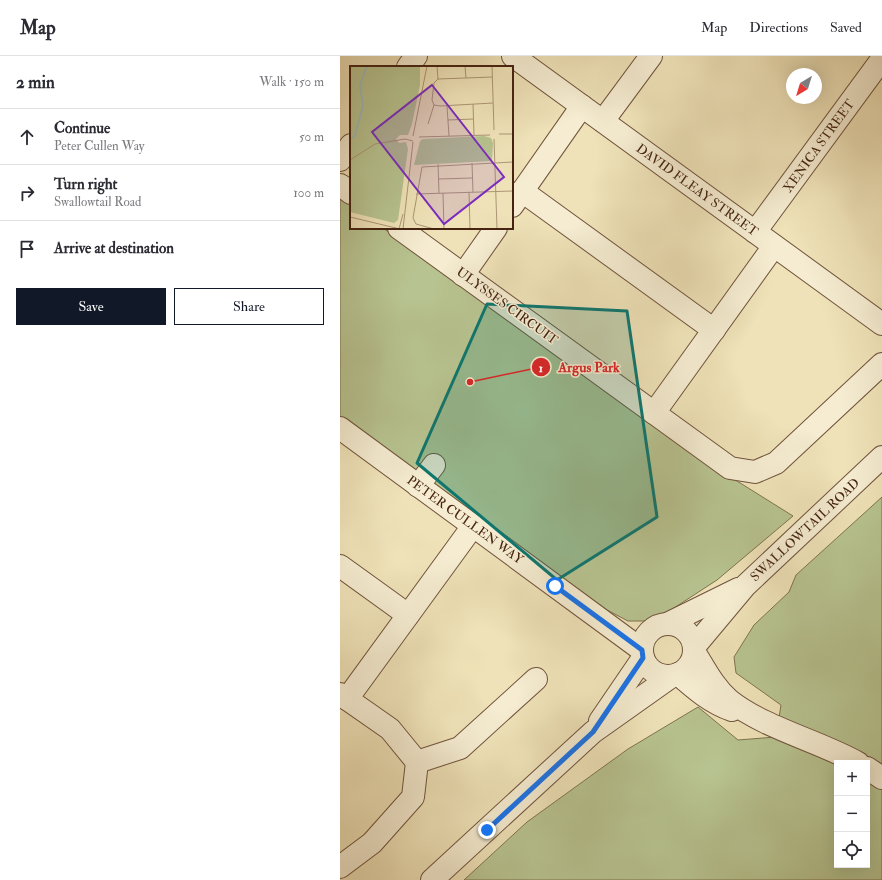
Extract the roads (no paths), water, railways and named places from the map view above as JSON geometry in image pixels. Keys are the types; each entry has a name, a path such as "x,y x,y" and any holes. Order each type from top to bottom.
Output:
{"street":[{"path":"409,66 416,56"},
{"name":"DAVID FLEAY STREET","path":"513,56 882,324"},
{"path":"603,122 650,56"},
{"name":"XENICA STREET","path":"755,232 882,59"},
{"path":"582,106 517,198 714,330"},
{"path":"340,160 350,146"},
{"path":"340,185 350,192"},
{"name":"ULYSSES CIRCUIT","path":"400,229 730,468 755,472 776,463 882,364"},
{"path":"463,274 495,229"},
{"path":"654,413 774,246"},
{"name":"PETER CULLEN WAY","path":"340,428 590,612 643,654"},
{"name":"SWALLOWTAIL ROAD","path":"432,880 593,732 690,666 694,650 745,586 882,457"},
{"path":"418,486 434,465"},
{"path":"340,867 372,843 413,797 417,762 390,729 344,696 408,615 473,526"},
{"path":"340,566 408,615"},
{"name":"SWALLOWTAIL ROAD","path":"593,732 643,654 645,638 660,627 745,586"},
{"name":"PETER CULLEN WAY","path":"590,612 660,627"},
{"path":"660,627 674,624 685,630 693,641 694,650 712,681 729,700 791,733 842,754 853,760"},
{"path":"643,654 651,670 664,676 675,675 701,694 725,707 757,716"},
{"path":"417,762 460,748 536,679"},
{"path":"870,770 882,778"}],"place":[{"name":"Argus Park","path":"470,382"}]}
